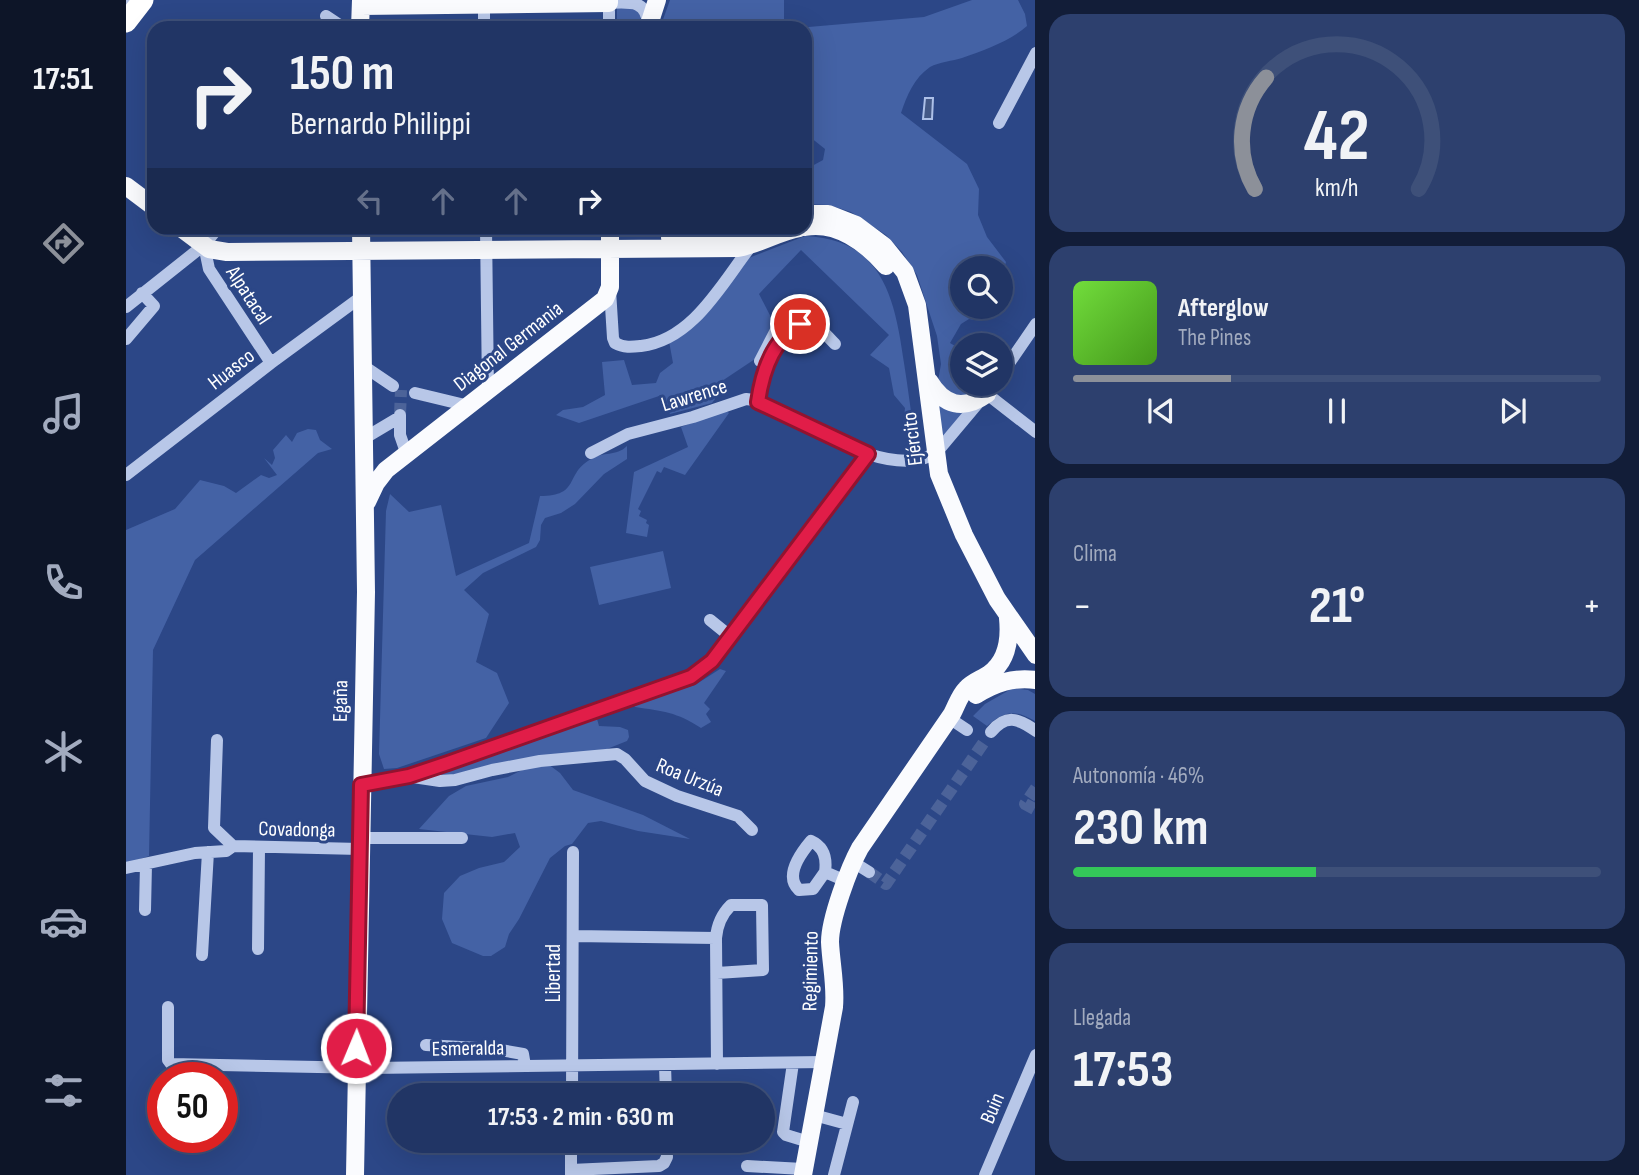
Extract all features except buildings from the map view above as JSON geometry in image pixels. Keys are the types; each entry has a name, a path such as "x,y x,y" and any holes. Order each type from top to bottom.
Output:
{"highway":[{"path":"126,22 143,0"}],"main road":[{"path":"650,21 657,0"},
{"path":"359,21 358,2 609,5"},
{"path":"126,186 147,202"},
{"name":"Ejército","path":"812,214 828,214 856,225 878,241 896,260 911,285 917,305 928,377 932,455"},
{"name":"Ejército","path":"812,227 826,226 850,235 876,255 894,279 903,298 932,455 939,474 964,535 997,600 1034,648"},
{"path":"190,235 214,251 220,252 610,249 625,239 740,235"},
{"name":"Egaña","path":"355,1175 365,542 361,235"},
{"path":"610,235 610,287"},
{"name":"Ejército","path":"610,249 625,251 738,248 751,246 776,235"},
{"name":"Diagonal Germania","path":"365,516 372,489 398,463 605,299 610,287"},
{"path":"928,377 939,394 957,404 969,404 981,396"},
{"path":"363,442 369,466 379,470 398,463"},
{"name":"Diagonal Germania","path":"365,542 380,492 398,463"},
{"name":"Regimiento","path":"803,1172 835,998 831,933 853,862 951,716 964,691 990,674 1001,661 1008,641 1009,618"},
{"name":"Regimiento","path":"951,716 995,684 1034,648"},
{"name":"Regimiento","path":"995,684 1016,679 1035,680"}],"street":[{"path":"352,21 358,2"},
{"path":"484,2 484,21"},
{"path":"609,5 631,2 641,5 647,12 648,21"},
{"path":"999,123 1035,53"},
{"path":"126,307 204,245 212,235"},
{"path":"486,235 488,391"},
{"name":"Alpatacal","path":"204,245 209,270 271,363"},
{"name":"Ejército","path":"610,287 612,338 615,343 629,347 662,341 693,320 751,246"},
{"path":"126,339 154,306 142,293"},
{"name":"Huasco","path":"126,475 361,297"},
{"path":"758,402 755,386 757,370 789,305"},
{"path":"758,402 765,366 791,330 800,324 810,323 835,344"},
{"path":"1013,357 1035,324"},
{"path":"362,365 393,386"},
{"path":"415,393 470,406"},
{"path":"932,455 985,396"},
{"path":"998,396 1035,432"},
{"name":"Lawrence","path":"591,453 628,433 693,417 746,399 758,402 868,454 901,461 932,455"},
{"path":"363,442 400,416 398,463"},
{"path":"361,785 409,776 691,677 708,666 868,454"},
{"path":"710,620 731,637"},
{"path":"951,716 967,730"},
{"path":"990,732 1000,722 1010,720 1026,724 1035,730"},
{"path":"217,740 214,828 233,846"},
{"name":"Roa Urzúa","path":"409,776 439,781 455,780 540,761 617,754 645,781 677,796 738,816 752,830"},
{"name":"Covadonga","path":"126,868 226,851 233,846 259,848 462,838"},
{"path":"258,949 259,848"},
{"path":"202,955 208,852"},
{"name":"Libertad","path":"572,1083 573,852"},
{"path":"853,862 869,872"},
{"path":"145,910 146,864"},
{"path":"825,872 846,881"},
{"path":"716,973 762,970 762,905 731,905 718,924 716,938 716,973 717,1064"},
{"path":"573,936 716,938"},
{"name":"Esmeralda","path":"167,1007 168,1060 171,1064 412,1068 825,1062"},
{"path":"426,1045 495,1049 523,1054 525,1066"},
{"name":"Buin","path":"985,1175 1035,1055"},
{"path":"793,1063 783,1132 809,1142"},
{"path":"665,1065 666,1083"},
{"path":"834,1175 853,1102"},
{"path":"814,1115 847,1124"},
{"path":"572,1153 571,1173 659,1166 664,1163 667,1153"},
{"path":"747,1166 803,1172"}],"shaded area":[{"path":"670,0 784,0 786,21 662,21"},
{"path":"972,0 1018,0 1027,26 996,45 934,65 924,71 912,87 901,113 967,164 979,189 978,215 987,237 1001,256 950,256 950,319 969,319 961,324 956,333 950,333 950,395 938,381 941,364 937,336 917,275 902,252 886,235 851,212 829,205 812,204 812,166 823,160 825,149 812,139 812,27 924,17"},
{"path":"617,7 637,9 641,16 640,21 617,21"},
{"path":"925,98 933,98 932,119 923,119"},
{"path":"805,236 831,240 852,248 868,261 880,277 896,317 915,439 903,430 905,408 894,395 889,368 870,355 889,335 801,250 759,294 774,323 755,359 716,385 712,403 670,414 662,395 579,423 556,415 563,410 583,407 605,395 602,362 624,360 632,385 656,383 660,373 673,363 669,341 746,259"},
{"path":"936,402 965,412 942,440"},
{"path":"725,410 729,413 685,475 664,467 661,473 657,471 638,509 641,511 639,516 647,520 649,525 647,537 626,533 634,472 688,447 681,427"},
{"path":"308,429 316,430 320,440 332,449 318,453 195,560 153,650 149,856 126,864 126,530 175,509 200,480 224,486 236,493 261,475 269,478 277,475 264,458 272,465 275,458 273,450 286,435 292,442 297,433"},
{"path":"627,446 627,459 604,474 575,504 561,513 545,518 536,547 483,573 464,590 489,614 476,662 497,673 509,703 486,738 397,768 384,769 379,754 386,511 390,494 409,512 441,505 456,576 529,543 540,496 561,492 571,483 577,471 591,459 618,452"},
{"path":"663,551 671,588 599,605 590,567"},
{"path":"720,669 726,671 704,703 710,709 706,714 711,722 701,728 677,715 635,707 633,704 695,685"},
{"path":"1013,688 1035,694 1035,721 1010,713 987,726 973,716 985,704"},
{"path":"597,719 599,726 628,730 627,741 607,749 460,774 437,777 431,774"},
{"path":"548,764 560,773 573,790 643,815 690,839 638,831 601,821 588,823 572,844 550,858 509,934 505,947 491,956 483,956 452,943 442,919 444,893 460,876 504,862 520,847 515,833 492,837 419,829 449,796 466,786 508,777 522,770"}],"tunnel":[{"path":"400,415 401,390"},
{"path":"869,872 886,884 984,742"},
{"path":"1035,789 1025,804 1035,809"}],"route":[{"path":"356,1048 361,785 416,774 691,677 708,666 868,454 758,402 765,366 779,344 800,324"}]}
